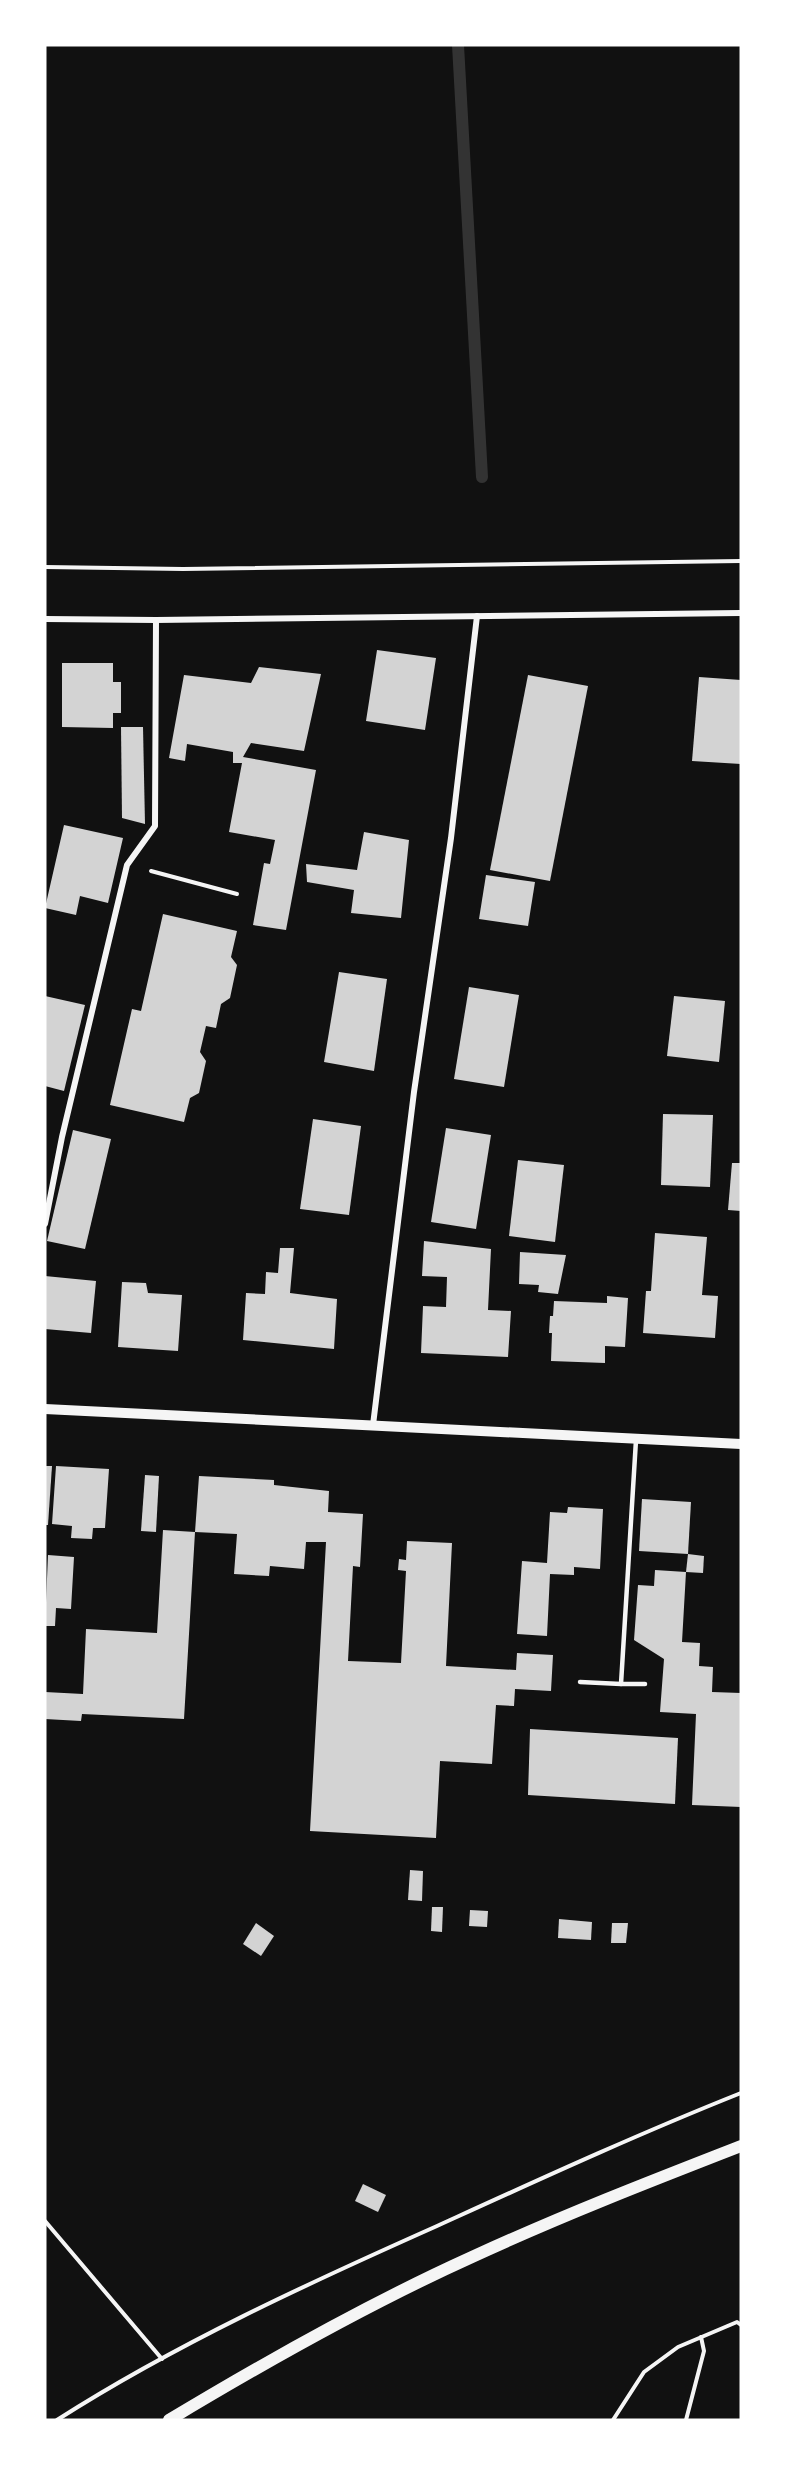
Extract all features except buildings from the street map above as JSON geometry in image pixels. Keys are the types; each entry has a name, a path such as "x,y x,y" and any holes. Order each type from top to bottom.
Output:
{"main road":[{"path":"169,2420 342,2322 462,2262 614,2196 741,2146"}],"street":[{"path":"45,619 156,620 741,613"},
{"path":"372,1425 414,1092 451,838 477,616"},
{"path":"45,1224 62,1137 127,865 155,826 156,620"},
{"path":"45,1409 741,1444"}],"lane":[{"path":"621,1684 636,1438"},
{"path":"580,1682 645,1684"}],"path":[{"path":"45,567 183,569 741,561"},
{"path":"127,865 237,894"},
{"path":"57,2420 162,2359 363,2259 625,2140 741,2093"},
{"path":"45,2221 162,2359"},
{"path":"613,2420 644,2372 678,2347 736,2322 741,2325"},
{"path":"686,2420 704,2351 701,2337"}],"waterway":[{"path":"458,45 482,477"}]}
